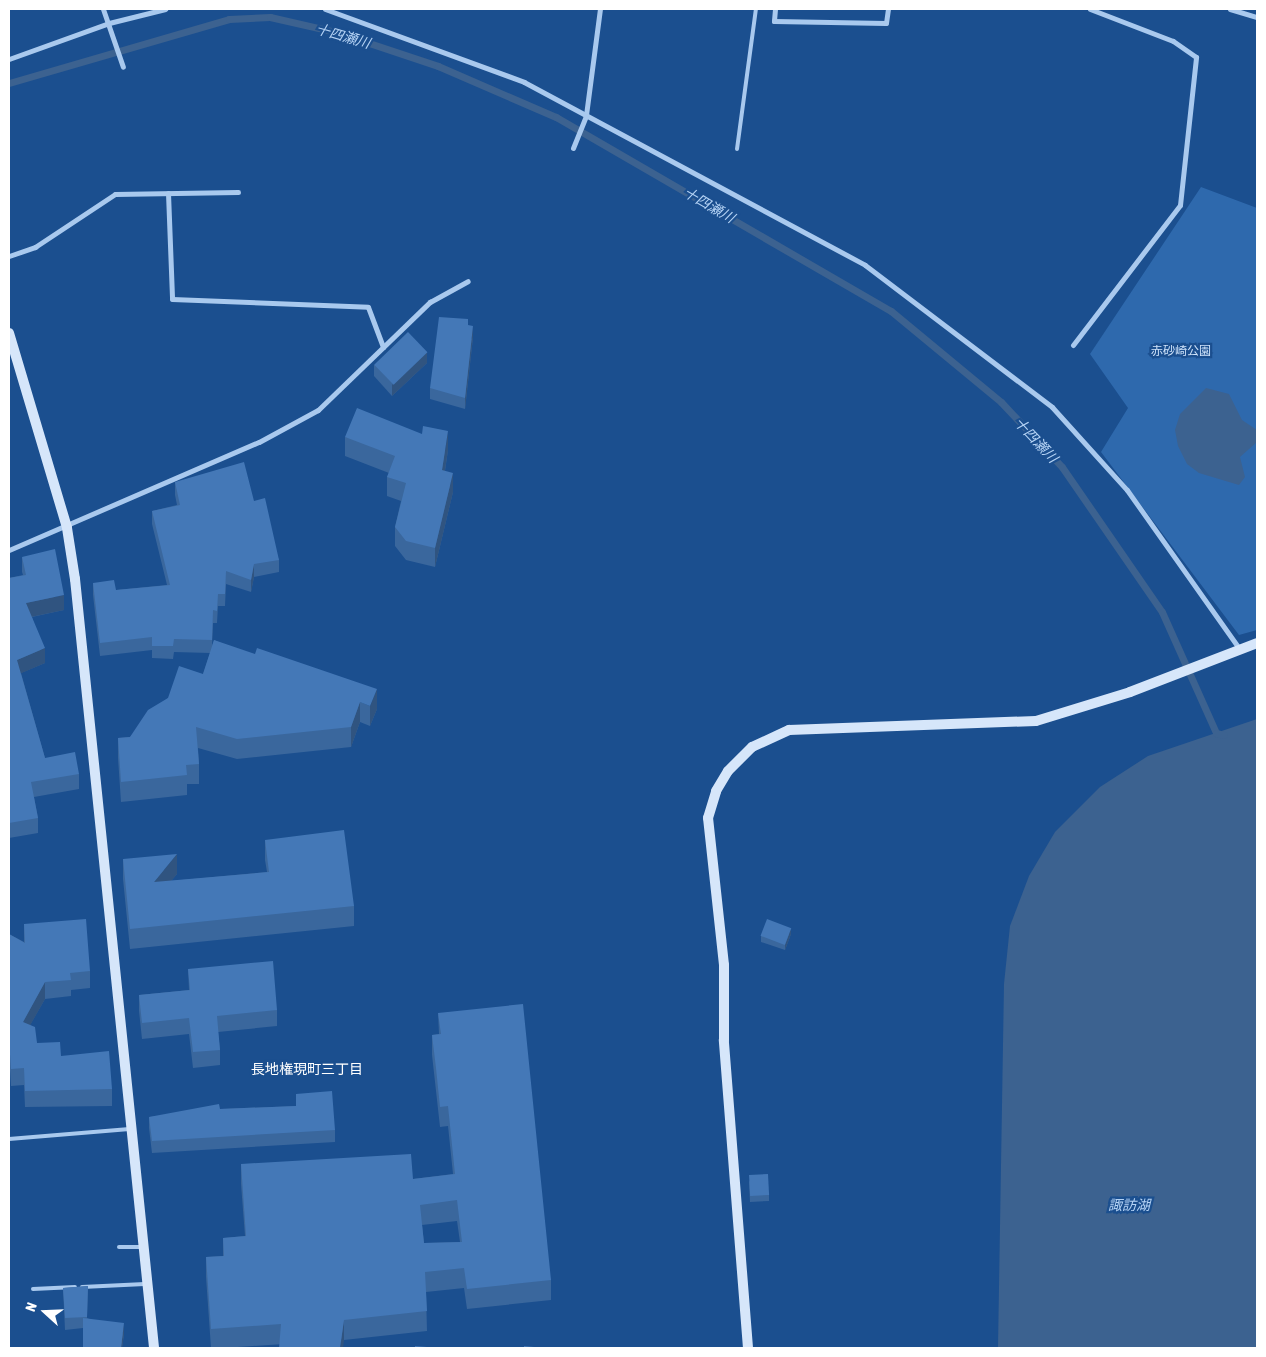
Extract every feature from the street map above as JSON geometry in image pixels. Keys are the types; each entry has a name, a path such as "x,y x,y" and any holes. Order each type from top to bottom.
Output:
{"street":[{"path":"103,9 121,65"},
{"path":"9,59 165,9"},
{"path":"325,9 524,82 586,118 865,265 1052,407 1127,490 1238,647"},
{"path":"574,146 586,118 600,9"},
{"path":"775,9 774,21 886,23 888,9"},
{"path":"1073,345 1180,206 1196,57 1173,41 1090,9"},
{"path":"1230,9 1257,17"},
{"path":"9,256 35,247 115,194 238,192"},
{"path":"168,193 172,299 368,307 383,347"},
{"path":"9,550 66,528 259,442 318,410 430,302 468,281"},
{"path":"9,333 66,528 101,809 154,1348"},
{"path":"748,1348 724,1040 724,965 708,818 716,791 752,747 789,730 1036,721 1145,685 1238,647 1257,643"}],"lane":[{"path":"737,150 756,9"},
{"path":"9,1139 132,1128"},
{"path":"119,1247 144,1247"},
{"path":"33,1289 148,1284"}],"green space":[{"name":"赤砂崎公園","path":"1201,187 1257,208 1257,630 1239,635 1101,452 1128,408 1090,354"}],"water":[{"path":"1206,388 1229,394 1242,420 1257,430 1257,442 1240,457 1245,477 1239,485 1199,473 1187,464 1178,446 1175,430 1180,414"},
{"name":"諏訪湖","path":"1257,719 1257,1348 998,1348 1004,984 1010,926 1029,876 1055,832 1100,787 1148,756"}],"building":[{"path":"439,317 468,319 468,325 473,326 465,398 430,388"},
{"path":"408,332 427,352 394,385 374,365"},
{"path":"357,408 422,434 423,426 448,431 442,470 453,473 435,548 406,541 395,527 406,483 387,477 395,456 345,437"},
{"path":"244,462 254,501 265,498 279,560 254,564 251,580 226,571 225,594 218,594 217,611 213,610 212,640 174,639 173,646 152,646 152,637 100,643 93,583 114,580 116,590 170,585 152,511 180,505 175,482"},
{"path":"55,549 64,595 26,603 45,648 17,660 45,758 75,752 79,774 31,782 38,818 9,823 9,578 26,575 22,557"},
{"path":"214,640 255,654 257,648 377,689 370,706 360,702 351,727 237,739 196,727 199,764 186,765 187,775 121,782 118,738 130,737 148,710 168,698 179,666 203,674"},
{"path":"344,830 354,906 130,929 123,859 177,854 154,882 269,872 265,840"},
{"path":"86,919 90,971 70,973 71,980 45,982 23,1022 35,1027 37,1043 60,1042 61,1056 109,1051 112,1089 25,1091 24,1068 11,1069 9,1039 9,934 25,943 24,924"},
{"path":"767,919 791,928 785,945 761,936"},
{"path":"273,961 277,1010 217,1016 220,1050 193,1052 189,1018 142,1023 139,995 190,990 188,969"},
{"path":"523,1004 551,1280 467,1289 464,1268 425,1272 427,1311 344,1320 340,1348 279,1348 281,1324 211,1329 206,1257 224,1256 223,1238 246,1236 241,1164 411,1154 413,1179 455,1174 448,1106 440,1107 432,1035 441,1034 438,1013","holes":["457,1200 462,1242 424,1243 420,1205"]},
{"path":"332,1091 335,1130 152,1141 149,1117 219,1104 220,1109 296,1106 296,1094"},
{"path":"768,1174 769,1195 750,1196 749,1175"},
{"path":"88,1286 87,1317 65,1318 63,1288"},
{"path":"83,1318 124,1323 121,1348 83,1348"},
{"path":"415,1346 439,1348 415,1348"},
{"path":"524,1346 544,1348 524,1348"}],"waterway":[{"name":"十四瀬川","path":"9,83 229,19 270,17 336,32 438,66 556,117 891,311 1001,402 1062,467 1162,612 1216,733 1224,735"}],"district":[{"name":"長地権現町三丁目","path":"307,1069"}]}
